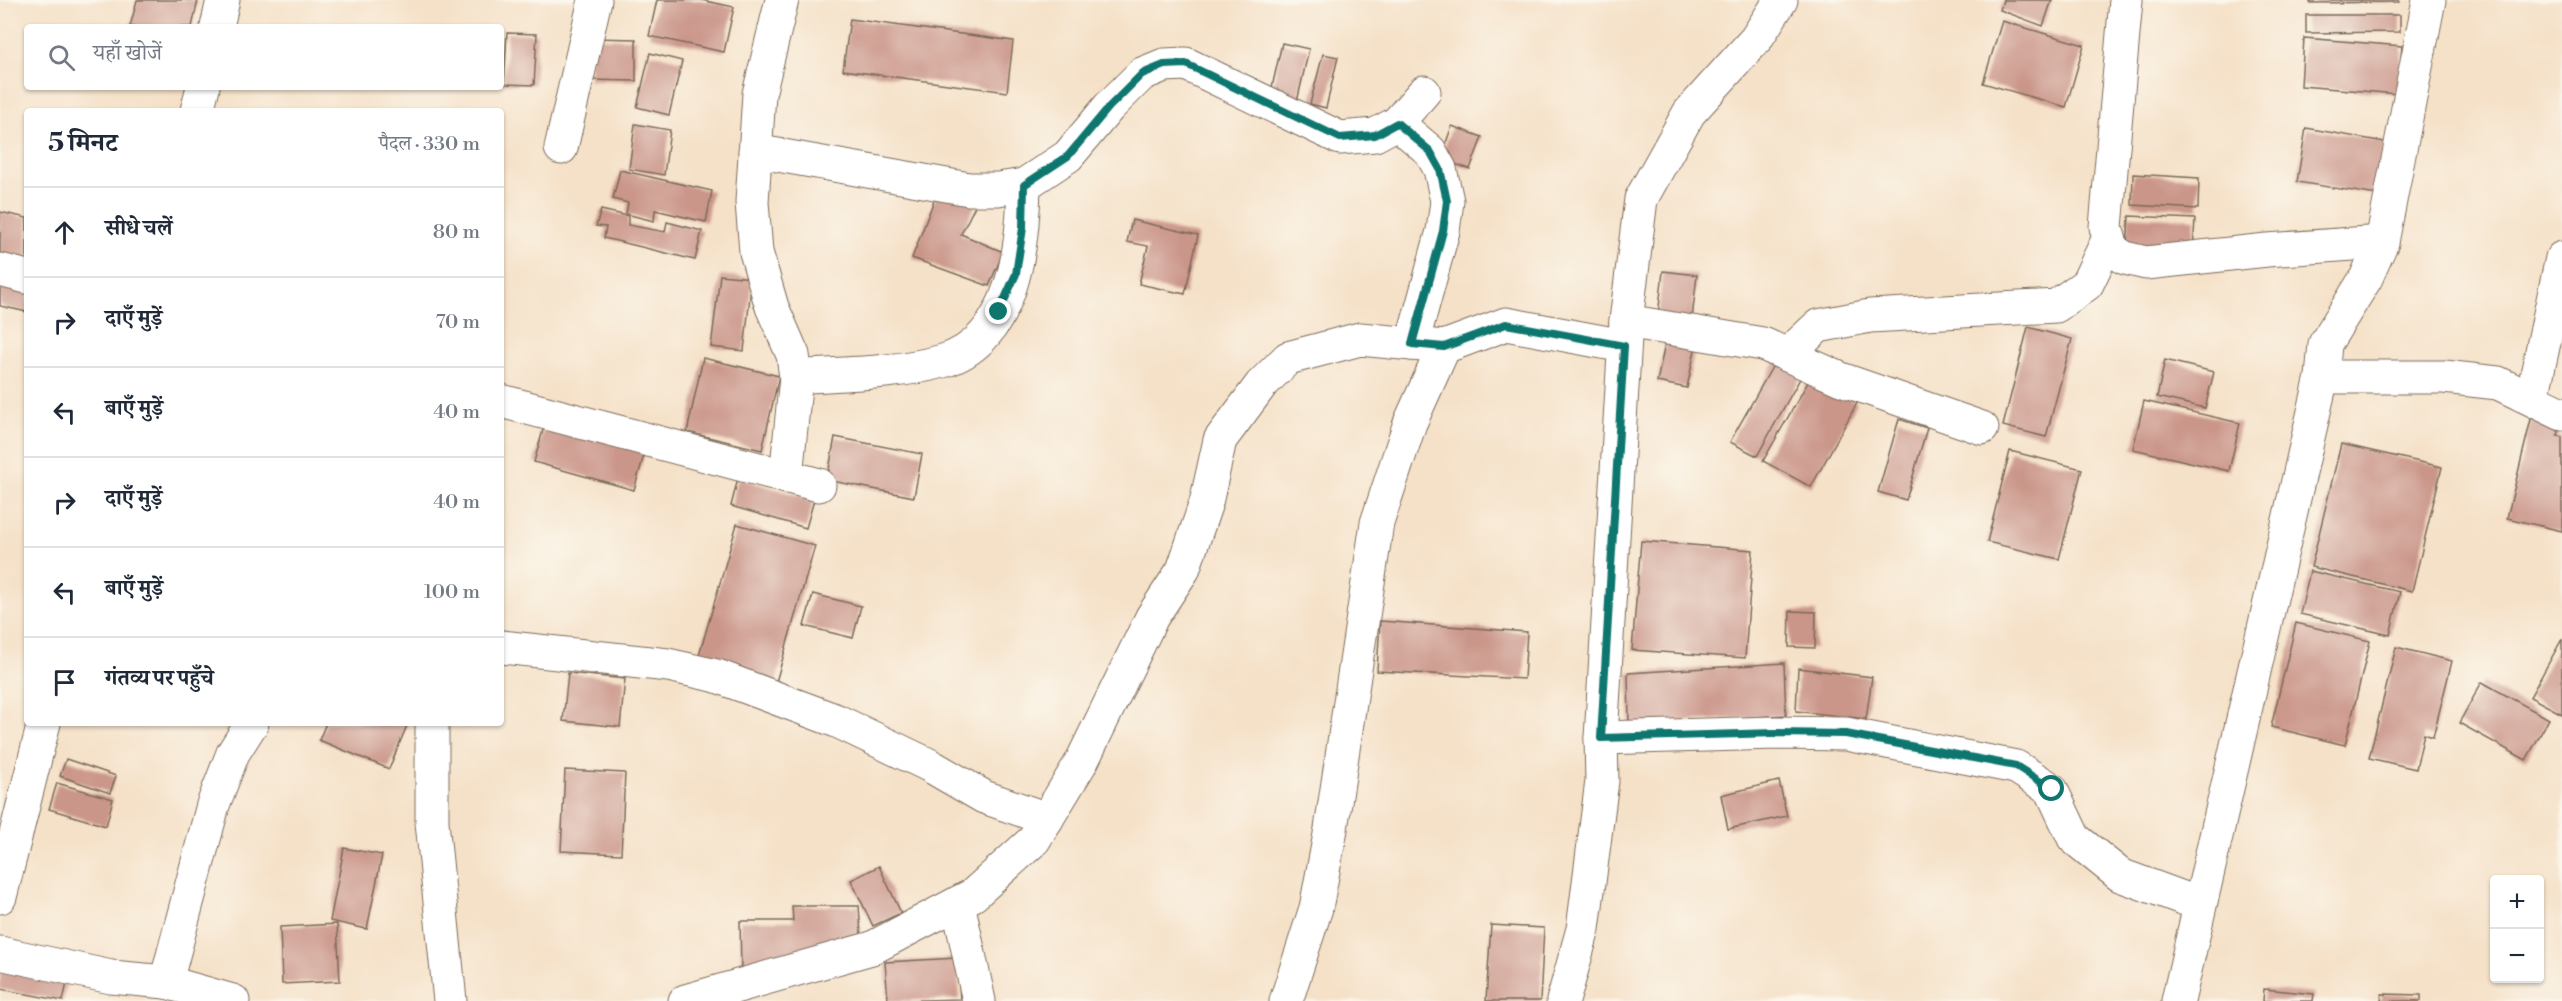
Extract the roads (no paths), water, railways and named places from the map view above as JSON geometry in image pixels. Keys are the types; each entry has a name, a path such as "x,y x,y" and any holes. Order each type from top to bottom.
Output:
{"street":[{"path":"218,24 224,0"},
{"path":"561,148 595,0"},
{"path":"782,0 759,94 752,202 756,252 772,308 793,355 796,377 786,477"},
{"path":"1563,1001 1583,930 1602,781 1601,738 1625,334 1641,199 1689,113 1756,39 1781,0"},
{"path":"2126,0 2106,227 2112,250 2124,258 2146,263 2267,250 2382,242"},
{"path":"2178,1001 2322,377 2325,344 2366,278 2382,242 2429,0"},
{"path":"755,151 969,189 998,189 1024,185 1068,156 1109,107 1142,74 1164,65 1186,64 1340,138 1375,135 1397,123 1424,92"},
{"path":"198,108 202,90"},
{"path":"1397,123 1430,151 1440,169 1447,201 1443,231 1412,344"},
{"path":"796,377 903,368 944,360 977,342 999,312 1016,274 1023,228 1024,185"},
{"path":"1787,355 1818,326 1870,316 2056,306 2087,284 2109,238"},
{"path":"2532,398 2562,258"},
{"path":"0,270 24,276"},
{"path":"685,1001 872,948 973,895 1034,840 1082,761 1152,617 1183,570 1206,503 1220,440 1261,385 1288,358 1360,339 1444,347 1506,324 1763,344 1841,379 1982,428"},
{"path":"1286,1001 1316,908 1331,829 1377,523 1410,423 1444,347"},
{"path":"2322,377 2444,376 2498,383 2562,414"},
{"path":"504,402 819,485"},
{"path":"504,646 668,664 717,676 837,721 929,765 984,797 1047,819"},
{"path":"0,897 43,726"},
{"path":"166,982 213,805 233,753 250,726"},
{"path":"432,726 432,822 450,1001"},
{"path":"1601,738 1776,733 1846,734 2016,766 2052,789 2074,838 2120,875 2199,904"},
{"path":"958,903 980,1001"},
{"path":"0,954 111,977 166,982 233,1001"}]}
